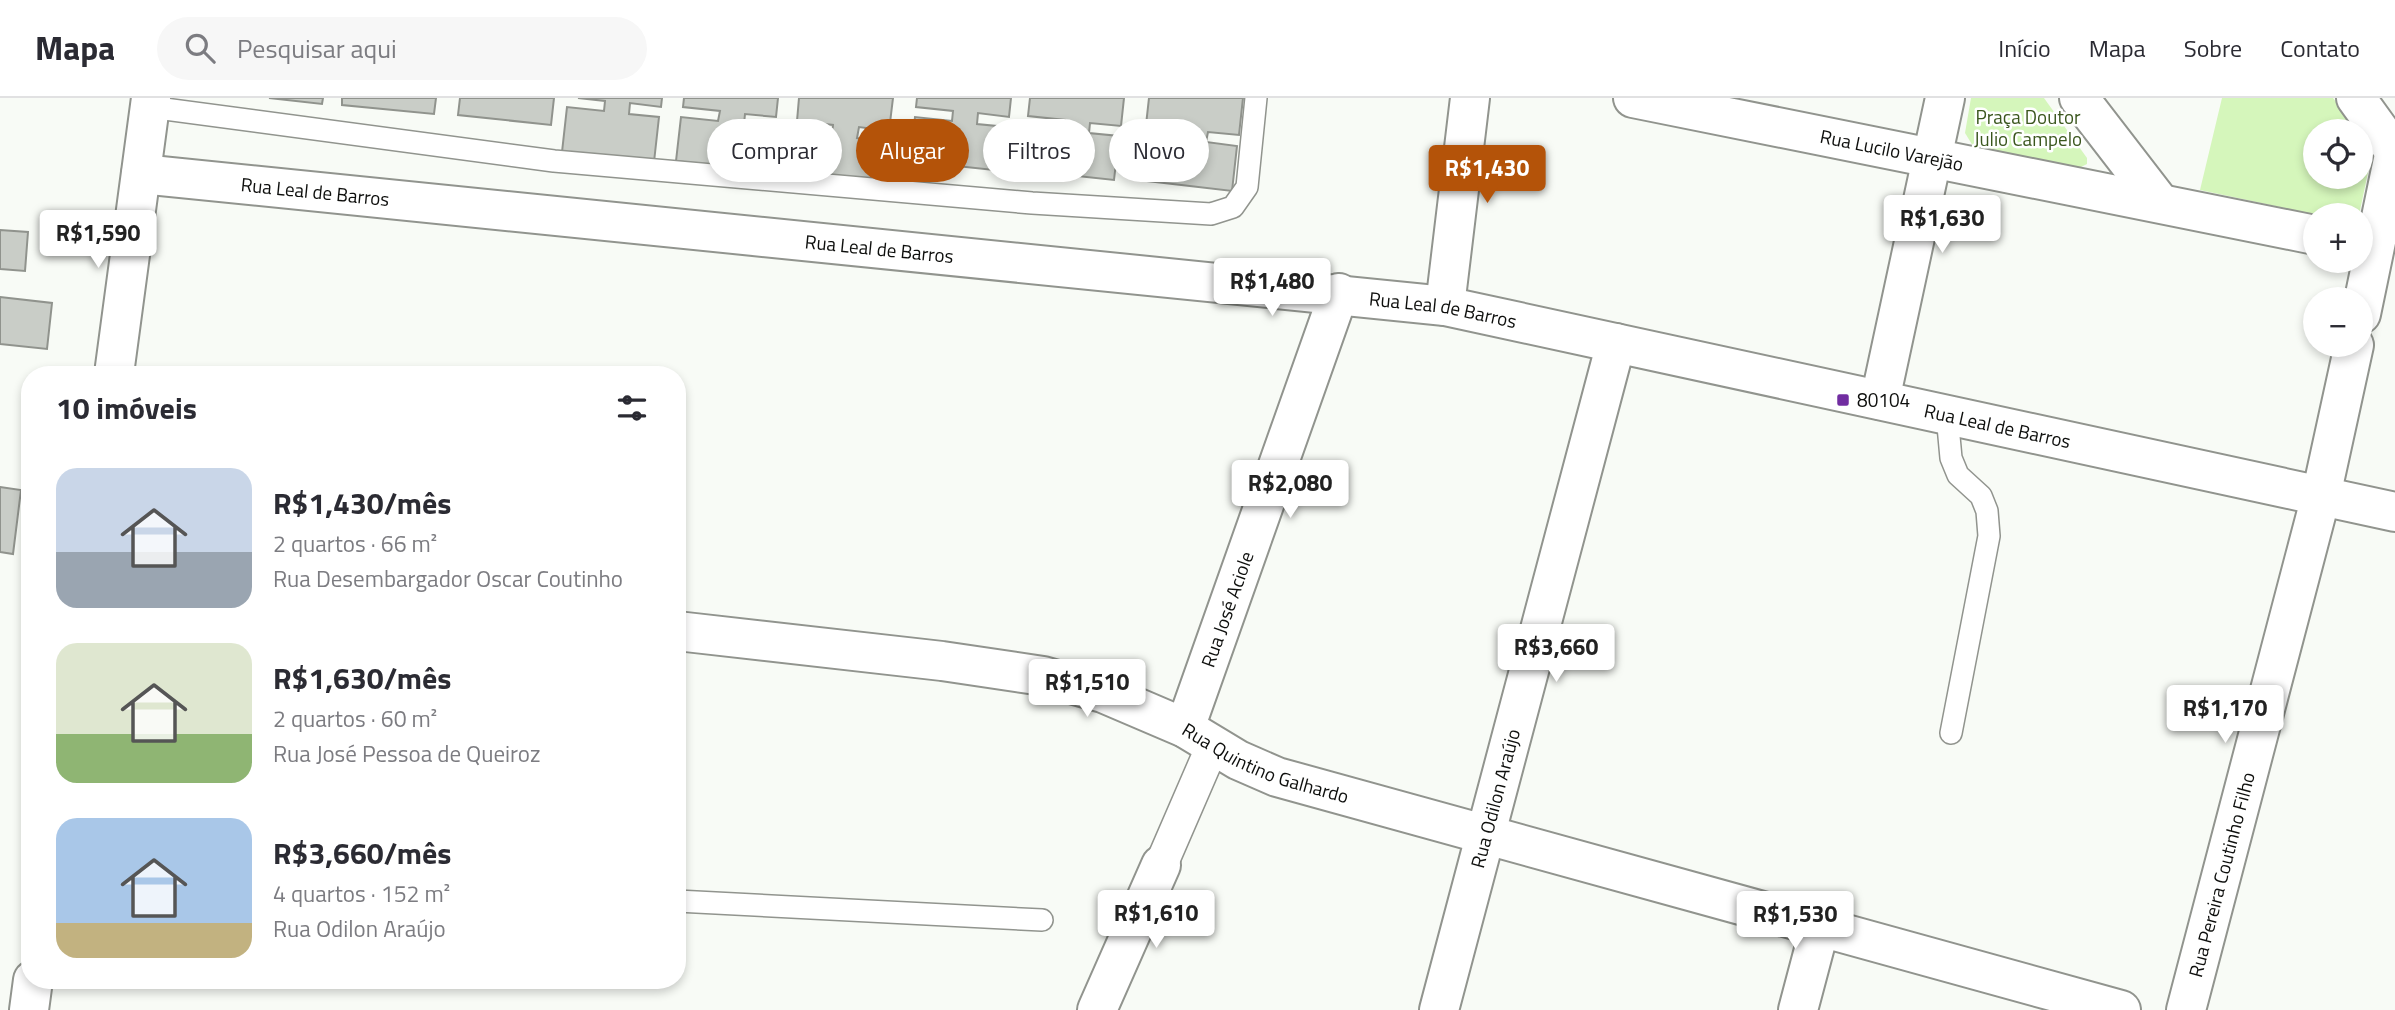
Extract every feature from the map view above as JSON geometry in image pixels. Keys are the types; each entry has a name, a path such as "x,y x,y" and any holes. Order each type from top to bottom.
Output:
{"street":[{"path":"1445,306 1470,98"},
{"name":"Rua Lucilo Varejão","path":"1633,98 2303,233"},
{"path":"1782,98 1807,133"},
{"path":"1880,400 1945,98"},
{"path":"2079,98 2160,203"},
{"path":"2356,98 2395,151 2373,228"},
{"path":"115,366 151,102"},
{"name":"Rua Leal de Barros","path":"141,174 1108,274 1339,293 1445,306 2395,512"},
{"name":"Rua José Aciole","path":"1097,1010 1161,865 1339,293"},
{"name":"Rua Odilon Araújo","path":"1439,1010 1616,343"},
{"name":"Rua Pereira Coutinho Filho","path":"2186,1010 2321,496 2351,357"},
{"name":"Rua Quintino Galhardo","path":"686,632 929,659 1043,677 1103,693 1199,736 1238,760 1276,777 2121,1010"},
{"path":"1798,1010 1820,927"},
{"path":"29,1010 32,989"}],"lane":[{"path":"151,102 554,160 1031,204 1211,214 1233,207 1247,187 1256,98"},
{"path":"1947,415 1951,458 1958,475 1982,496 1987,511 1989,536 1951,733"},
{"path":"686,901 1042,920"}],"green space":[{"name":"Praça Doutor Julio Campelo","path":"1971,98 2044,98 2087,158 2087,164 2077,169 1973,146 1965,133"},
{"path":"2222,98 2333,98 2350,119 2303,119 2303,189 2365,189 2362,203 2303,203 2303,212 2200,190"}],"building":[{"path":"269,98 323,98 322,104"},
{"path":"342,98 436,98 434,114 342,105"},
{"path":"460,98 554,98 551,125 458,115"},
{"path":"578,98 662,98 661,107 630,103 629,114 659,117 654,162 562,152 567,107 604,111 605,101"},
{"path":"684,98 778,98 776,117 745,114 744,119 718,119 720,111 683,107"},
{"path":"799,98 893,98 890,119 856,119 856,182 883,182 883,185 842,181 842,119 797,119"},
{"path":"917,98 1011,98 1009,117 978,113 977,124 983,125 983,169 969,167 969,119 952,119 953,111 916,107"},
{"path":"1030,98 1124,98 1122,119 1109,119 1109,125 1095,123 1095,119 1028,116"},
{"path":"1149,98 1243,98 1239,135 1209,132 1209,119 1147,119"},
{"path":"681,117 707,120 707,165 676,161"},
{"path":"1095,134 1109,135 1109,179 1095,178"},
{"path":"1209,142 1237,146 1232,191 1156,182 1209,182"},
{"path":"0,230 28,232 25,271 0,269"},
{"path":"0,297 52,303 47,349 0,344"},
{"path":"0,487 21,490 13,554 0,552"}],"place":[{"name":"80104","path":"1843,400"}]}
